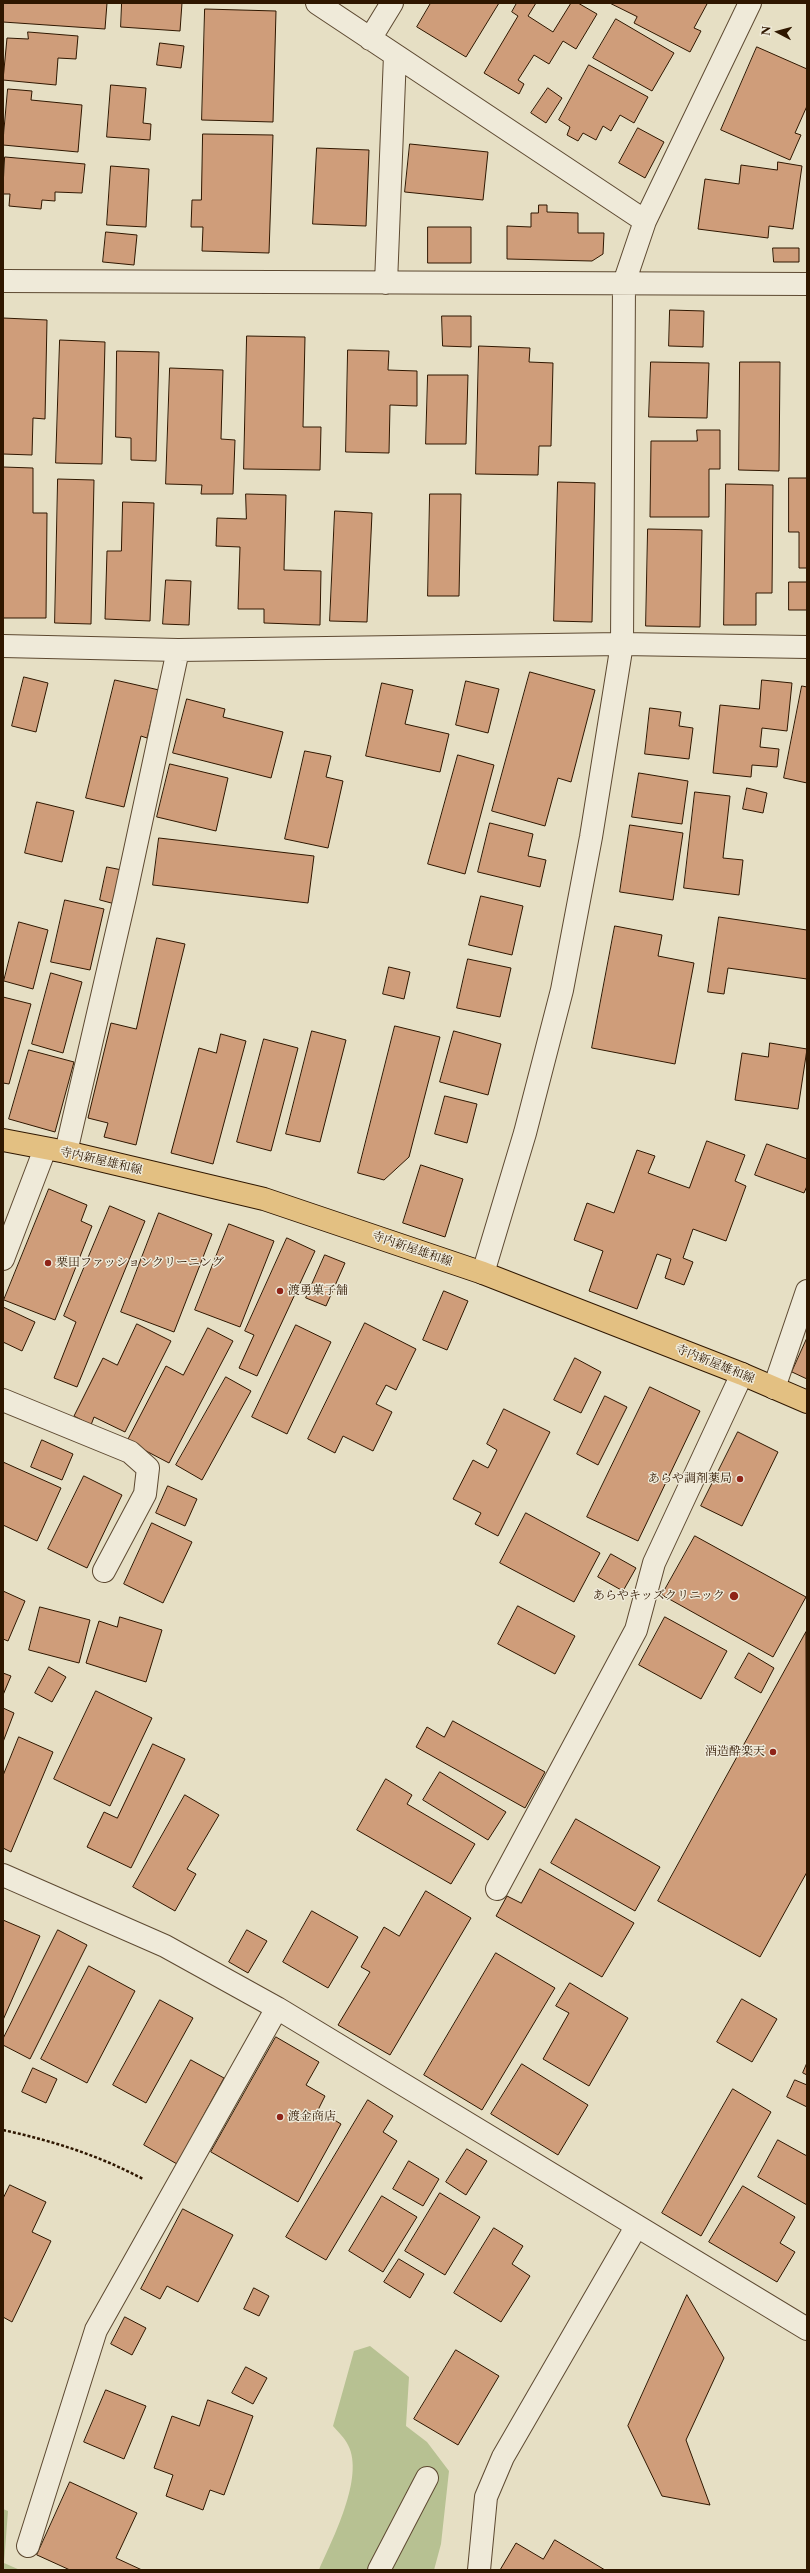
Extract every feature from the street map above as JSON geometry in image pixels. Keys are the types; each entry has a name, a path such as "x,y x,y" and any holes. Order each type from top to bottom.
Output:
{"main road":[{"name":"寺内新屋雄和線","path":"3,1140 66,1152 264,1198 483,1273 742,1374 807,1402"}],"street":[{"path":"317,3 370,40 395,55 645,221"},
{"path":"370,40 392,3"},
{"path":"483,1273 525,1133 562,990 591,837 622,644 624,284 645,221 750,3"},
{"path":"386,283 395,55"},
{"path":"3,281 807,284"},
{"path":"3,646 178,650 622,644 807,648"},
{"path":"66,1152 125,897 178,650"},
{"path":"3,1260 45,1149"},
{"path":"774,1388 807,1291"},
{"path":"497,1889 636,1630 654,1563 742,1374"},
{"path":"3,1400 130,1452 148,1468 145,1494 104,1571"},
{"path":"3,1875 165,1946 277,2008 636,2227 807,2329"},
{"path":"28,2546 96,2330 173,2196 277,2008"},
{"path":"479,2570 486,2496 503,2458 636,2227"},
{"path":"379,2570 427,2478"}],"path":[{"path":"3,2130 56,2142 111,2162 173,2196"}],"green space":[{"path":"370,2346 409,2377 406,2426 427,2442 449,2471 441,2544 434,2570 319,2570 345,2508 350,2491 352,2474 352,2458 348,2445 333,2426 354,2351"},
{"path":"3,2509 8,2511 4,2563 20,2570 3,2570"}],"building":[{"path":"3,3 107,3 105,29 3,22"},
{"path":"122,3 182,3 180,31 121,27"},
{"path":"431,3 499,3 466,57 417,27"},
{"path":"517,3 536,3 528,16 553,32 571,3 578,3 597,14 576,49 563,41 549,64 534,55 518,80 524,84 519,94 484,73 518,16 512,12"},
{"path":"610,3 707,4 694,28 701,31 690,52 634,23 637,17"},
{"path":"205,9 276,11 273,122 202,120"},
{"path":"616,19 674,53 652,91 593,58"},
{"path":"28,32 78,36 76,59 58,58 56,85 3,80 7,38 28,39"},
{"path":"160,43 184,46 181,68 157,65"},
{"path":"757,47 807,69 807,106 795,133 801,135 790,160 721,130"},
{"path":"589,65 648,97 634,123 620,115 611,131 603,126 596,140 583,133 578,141 567,135 570,127 559,120"},
{"path":"111,85 146,88 143,123 151,124 150,140 107,137"},
{"path":"548,88 562,98 546,123 531,113"},
{"path":"8,89 32,91 31,100 82,105 78,152 3,145"},
{"path":"638,128 664,142 645,178 619,163"},
{"path":"203,134 273,135 269,253 202,251 203,227 191,227 192,200 201,200"},
{"path":"410,144 488,152 483,200 405,192"},
{"path":"317,148 369,150 366,226 313,224"},
{"path":"5,157 85,164 82,193 55,192 55,201 42,200 41,209 9,206 10,194 3,194"},
{"path":"778,162 802,166 793,229 769,226 768,238 698,229 705,179 739,184 741,165 777,170"},
{"path":"111,166 149,169 146,227 107,225"},
{"path":"539,205 547,205 547,212 578,213 578,233 604,233 603,254 592,261 507,259 507,226 531,227 531,213 538,213"},
{"path":"428,227 471,227 471,263 428,263"},
{"path":"106,232 137,235 134,265 103,262"},
{"path":"773,248 799,248 799,262 774,262"},
{"path":"670,310 704,311 703,347 669,346"},
{"path":"442,316 471,316 471,347 443,346"},
{"path":"3,318 47,320 45,419 33,418 32,455 3,454"},
{"path":"247,336 305,337 303,427 321,427 320,470 244,469"},
{"path":"60,340 105,342 102,464 56,463"},
{"path":"479,346 530,348 529,362 553,363 551,446 539,446 538,475 476,474"},
{"path":"348,350 389,351 388,370 417,371 417,406 390,405 389,453 346,452"},
{"path":"117,351 159,352 156,461 131,460 131,438 116,437"},
{"path":"651,362 709,363 707,418 649,417"},
{"path":"740,362 780,362 779,471 739,470"},
{"path":"170,368 223,370 221,439 235,440 233,494 201,494 202,485 166,484"},
{"path":"428,375 468,375 466,444 426,444"},
{"path":"697,430 720,430 720,469 709,469 709,517 650,517 651,441 697,441"},
{"path":"3,467 33,468 33,513 47,513 46,618 3,618"},
{"path":"789,478 807,478 807,568 799,568 799,532 789,532"},
{"path":"58,479 94,480 91,624 55,623"},
{"path":"558,482 595,483 592,622 554,621"},
{"path":"726,484 773,485 772,593 756,593 756,625 724,625"},
{"path":"246,494 286,495 284,570 321,571 320,625 264,623 264,609 238,609 240,547 216,546 217,518 246,519"},
{"path":"430,494 461,494 459,596 428,596"},
{"path":"123,502 154,503 150,621 105,619 107,551 121,551"},
{"path":"335,511 372,513 367,622 330,621"},
{"path":"648,529 702,530 700,627 646,626"},
{"path":"166,580 191,581 189,625 163,624"},
{"path":"789,582 807,582 807,610 789,610"},
{"path":"530,672 595,690 571,782 558,778 545,826 492,811"},
{"path":"24,677 48,683 36,732 12,726"},
{"path":"115,680 159,690 147,738 141,736 124,807 86,798"},
{"path":"762,680 792,683 787,731 762,728 760,747 779,749 777,767 752,765 751,777 713,773 720,705 759,709"},
{"path":"466,681 499,689 488,733 456,725"},
{"path":"382,683 413,690 405,724 449,734 440,772 366,756"},
{"path":"802,686 807,687 807,783 784,778"},
{"path":"187,699 225,709 223,717 283,732 271,778 173,753"},
{"path":"650,708 681,712 679,726 693,728 689,759 645,754"},
{"path":"305,751 331,756 326,777 343,781 328,848 285,839"},
{"path":"458,755 494,765 465,874 428,864"},
{"path":"170,764 228,778 216,831 157,817"},
{"path":"639,773 688,781 682,824 632,817"},
{"path":"747,788 767,793 763,813 743,809"},
{"path":"695,792 730,796 723,858 743,860 739,895 684,888"},
{"path":"37,802 74,811 62,862 25,853"},
{"path":"490,823 533,834 528,856 546,860 540,887 478,872"},
{"path":"630,825 683,833 673,900 620,892"},
{"path":"159,838 314,856 308,903 153,885"},
{"path":"107,867 122,870 115,904 100,900"},
{"path":"481,896 523,906 512,955 469,945"},
{"path":"65,900 104,909 90,970 51,962"},
{"path":"719,917 807,930 807,979 728,968 724,994 708,992"},
{"path":"19,922 48,930 33,989 4,981"},
{"path":"615,926 662,935 658,956 694,963 675,1064 592,1048"},
{"path":"157,938 185,944 136,1145 104,1137 108,1123 88,1118 111,1023 136,1029"},
{"path":"468,959 511,968 500,1017 457,1008"},
{"path":"389,967 410,972 404,999 383,994"},
{"path":"51,973 82,982 63,1053 32,1044"},
{"path":"3,997 31,1004 9,1084 3,1083"},
{"path":"395,1026 440,1037 409,1157 384,1180 358,1173"},
{"path":"312,1031 346,1040 320,1142 286,1134"},
{"path":"454,1031 501,1044 488,1095 440,1082"},
{"path":"221,1034 246,1041 213,1164 171,1153 199,1048 216,1053"},
{"path":"264,1039 298,1048 271,1151 237,1142"},
{"path":"770,1043 807,1049 798,1109 735,1100 742,1053 768,1057"},
{"path":"29,1050 74,1062 55,1132 9,1119"},
{"path":"445,1096 477,1104 467,1143 435,1134"},
{"path":"707,1141 745,1155 735,1181 746,1186 726,1241 693,1229 683,1258 693,1262 684,1285 665,1278 671,1259 657,1254 637,1309 589,1291 603,1251 574,1240 587,1203 614,1213 637,1150 655,1156 648,1173 689,1188"},
{"path":"767,1144 807,1159 807,1186 804,1193 755,1175"},
{"path":"421,1165 463,1179 445,1237 403,1223"},
{"name":"栗田ファッションクリーニング","path":"49,1189 87,1205 81,1221 92,1226 55,1320 4,1300"},
{"path":"110,1206 145,1221 77,1387 54,1378 76,1322 64,1316"},
{"path":"159,1213 212,1234 174,1332 121,1312"},
{"path":"229,1224 274,1241 240,1327 195,1310"},
{"name":"渡勇菓子舗","path":"287,1238 315,1251 257,1376 239,1368 254,1335 245,1331"},
{"path":"325,1255 345,1263 326,1306 306,1298"},
{"path":"444,1291 468,1301 447,1350 423,1340"},
{"path":"3,1307 35,1322 22,1351 3,1342"},
{"path":"365,1323 416,1349 396,1390 386,1385 376,1404 392,1412 373,1451 343,1436 335,1453 308,1439"},
{"path":"137,1324 171,1341 125,1432 94,1417 91,1425 74,1416 103,1358 117,1365"},
{"path":"296,1325 331,1342 287,1434 252,1417"},
{"path":"208,1328 233,1341 169,1463 127,1441 166,1366 183,1375"},
{"path":"807,1338 807,1379 792,1372"},
{"path":"575,1358 601,1372 581,1413 554,1400"},
{"path":"226,1377 251,1391 202,1480 176,1465"},
{"path":"650,1387 700,1411 638,1541 587,1517"},
{"path":"605,1396 627,1407 598,1465 577,1454"},
{"path":"504,1409 550,1432 498,1536 475,1524 481,1513 453,1499 473,1460 488,1468 497,1450 487,1444"},
{"name":"あらや調剤薬局","path":"738,1432 778,1452 742,1526 701,1506"},
{"path":"42,1440 73,1454 62,1480 31,1467"},
{"path":"3,1462 61,1488 37,1541 3,1525"},
{"path":"84,1476 122,1495 87,1568 48,1549"},
{"path":"168,1486 197,1499 185,1526 156,1513"},
{"path":"526,1513 600,1553 574,1602 500,1563"},
{"path":"152,1523 192,1542 163,1603 124,1584"},
{"name":"あらやキッズクリニック","path":"695,1536 806,1597 773,1657 662,1595"},
{"path":"611,1554 636,1568 623,1591 598,1577"},
{"path":"3,1591 25,1601 8,1641 3,1639"},
{"path":"518,1606 575,1636 555,1674 498,1644"},
{"path":"40,1607 90,1620 79,1663 29,1650"},
{"path":"120,1617 162,1630 146,1682 86,1663 99,1621 117,1627"},
{"path":"665,1617 727,1651 701,1699 639,1665"},
{"name":"酒造酔楽天","path":"806,1632 807,1872 760,1957 658,1901"},
{"path":"749,1653 774,1668 761,1693 735,1678"},
{"path":"49,1667 66,1677 52,1702 35,1693"},
{"path":"3,1673 11,1676 3,1695"},
{"path":"96,1691 152,1718 110,1806 54,1779"},
{"path":"3,1708 14,1713 3,1742"},
{"path":"453,1721 545,1772 525,1808 416,1747 427,1727 444,1737"},
{"path":"19,1737 53,1752 11,1852 3,1848 3,1776"},
{"path":"153,1744 185,1759 131,1868 87,1847 104,1812 117,1818"},
{"path":"440,1772 506,1812 488,1840 423,1800"},
{"path":"386,1779 412,1795 407,1804 475,1844 451,1884 357,1830"},
{"path":"185,1795 219,1815 187,1869 196,1874 175,1911 133,1887"},
{"path":"576,1819 660,1867 635,1911 551,1863"},
{"path":"540,1869 634,1923 602,1977 496,1916 507,1896 521,1903"},
{"path":"426,1891 471,1918 390,2055 338,2025 370,1972 361,1967 384,1927 399,1936"},
{"path":"312,1911 358,1937 328,1988 283,1962"},
{"path":"3,1920 40,1936 3,2020"},
{"path":"58,1930 87,1945 30,2059 3,2045 3,2039"},
{"path":"247,1930 267,1941 248,1973 229,1962"},
{"path":"496,1953 555,1988 482,2110 424,2075"},
{"path":"89,1966 135,1991 87,2083 41,2059"},
{"path":"570,1983 628,2018 589,2086 543,2059 569,2013 556,2006"},
{"path":"742,1999 777,2019 752,2062 717,2042"},
{"path":"160,2000 193,2018 146,2103 113,2085"},
{"name":"渡金商店","path":"276,2037 319,2062 306,2085 325,2096 318,2110 341,2124 298,2202 211,2152"},
{"path":"191,2060 224,2078 177,2164 144,2145"},
{"path":"807,2063 807,2075 803,2073"},
{"path":"522,2064 588,2105 558,2155 491,2114"},
{"path":"33,2068 57,2079 46,2103 22,2092"},
{"path":"795,2080 807,2085 807,2107 787,2097"},
{"path":"733,2089 771,2112 701,2236 662,2213"},
{"path":"368,2100 393,2116 383,2132 397,2141 326,2260 286,2237"},
{"path":"778,2140 807,2156 807,2205 758,2177"},
{"path":"467,2149 487,2161 466,2195 446,2182"},
{"path":"409,2161 439,2179 423,2206 393,2189"},
{"path":"10,2185 46,2202 32,2232 51,2241 12,2322 3,2317 3,2199"},
{"path":"743,2186 795,2217 780,2243 795,2252 777,2282 709,2242"},
{"path":"440,2193 480,2217 445,2275 405,2251"},
{"path":"382,2196 417,2217 383,2272 349,2251"},
{"path":"183,2209 233,2235 198,2302 167,2286 160,2299 141,2289"},
{"path":"494,2228 523,2246 512,2264 530,2276 501,2322 454,2293"},
{"path":"399,2259 424,2274 410,2298 384,2282"},
{"path":"254,2288 269,2296 259,2316 244,2309"},
{"path":"687,2295 724,2358 686,2440 710,2505 662,2496 628,2426"},
{"path":"125,2317 146,2328 132,2355 111,2344"},
{"path":"456,2350 499,2376 458,2445 414,2419"},
{"path":"246,2367 267,2378 253,2404 232,2393"},
{"path":"106,2390 146,2406 124,2459 84,2442"},
{"path":"208,2400 253,2416 224,2495 210,2490 203,2510 166,2496 173,2475 154,2468 172,2416 199,2426"},
{"path":"70,2482 137,2513 116,2558 142,2570 70,2570 37,2555"},
{"path":"555,2540 605,2570 500,2570 516,2543 543,2559"}],"place":[{"name":"栗田ファッションクリーニング","path":"48,1263"},
{"name":"渡勇菓子舗","path":"280,1291"},
{"name":"あらや調剤薬局","path":"740,1479"},
{"name":"あらやキッズクリニック","path":"734,1596"},
{"name":"酒造酔楽天","path":"773,1752"},
{"name":"渡金商店","path":"280,2117"}]}
